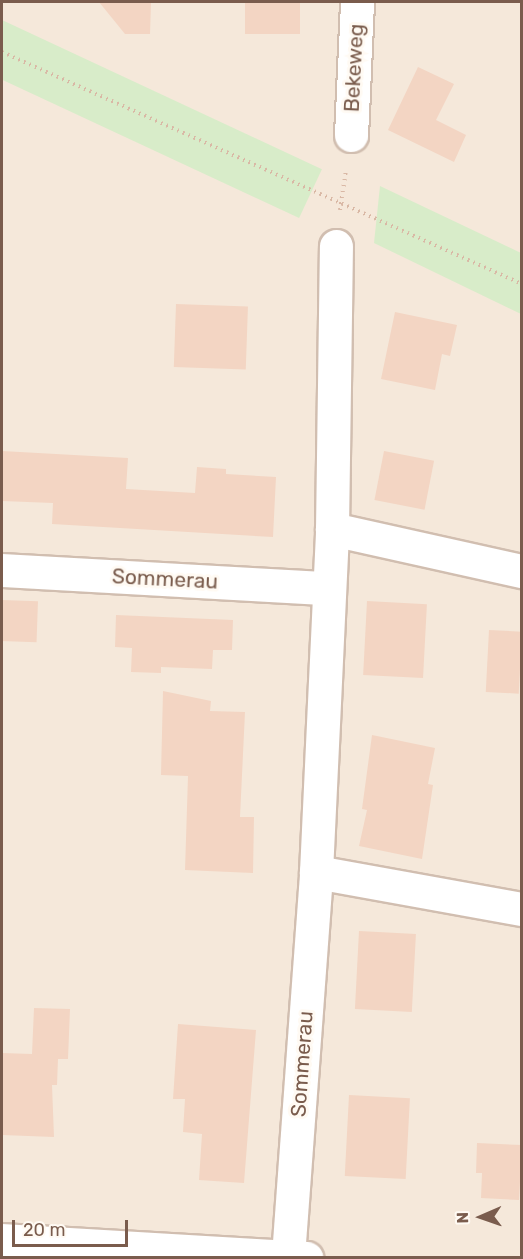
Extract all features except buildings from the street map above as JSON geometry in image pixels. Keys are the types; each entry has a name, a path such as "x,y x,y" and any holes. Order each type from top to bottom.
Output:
{"street":[{"name":"Bekeweg","path":"351,135 357,2"},
{"name":"Sommerau","path":"297,1257 332,529 336,246"},
{"path":"332,529 522,571"},
{"name":"Sommerau","path":"2,570 329,588"},
{"path":"316,872 522,909"},
{"path":"2,1240 297,1257"}],"path":[{"path":"2,52 522,284"}],"shaded area":[{"path":"2,2 521,2 521,1257 2,1257"}],"green space":[{"path":"2,20 322,169 299,218 2,80"},
{"path":"380,186 521,253 521,314 374,243"}]}
